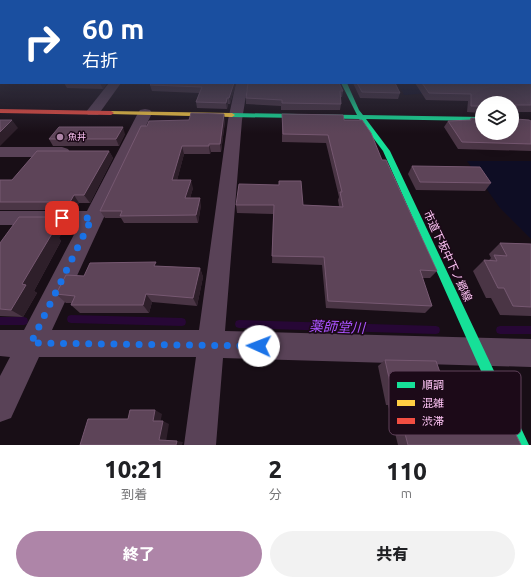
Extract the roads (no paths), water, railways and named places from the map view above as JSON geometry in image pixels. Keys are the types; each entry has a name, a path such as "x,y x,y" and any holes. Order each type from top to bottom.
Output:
{"street":[{"path":"93,112 109,91"},
{"path":"200,445 236,115 241,91"},
{"name":"市道下坂中下ノ郷線","path":"347,91 356,110 386,151 488,371"},
{"path":"0,111 475,119"},
{"path":"0,407 92,218 117,152 145,113"},
{"path":"0,152 79,152"},
{"path":"0,218 92,218"},
{"path":"0,343 212,344 531,353"},
{"name":"市道下坂中下ノ郷線","path":"517,435 522,445"}],"waterway":[{"name":"薬師堂川","path":"71,319 182,322"},
{"name":"薬師堂川","path":"0,321 24,321"},
{"name":"薬師堂川","path":"239,324 436,330"},
{"name":"薬師堂川","path":"500,330 531,330"}],"place":[{"name":"魚丼","path":"60,137"}]}
